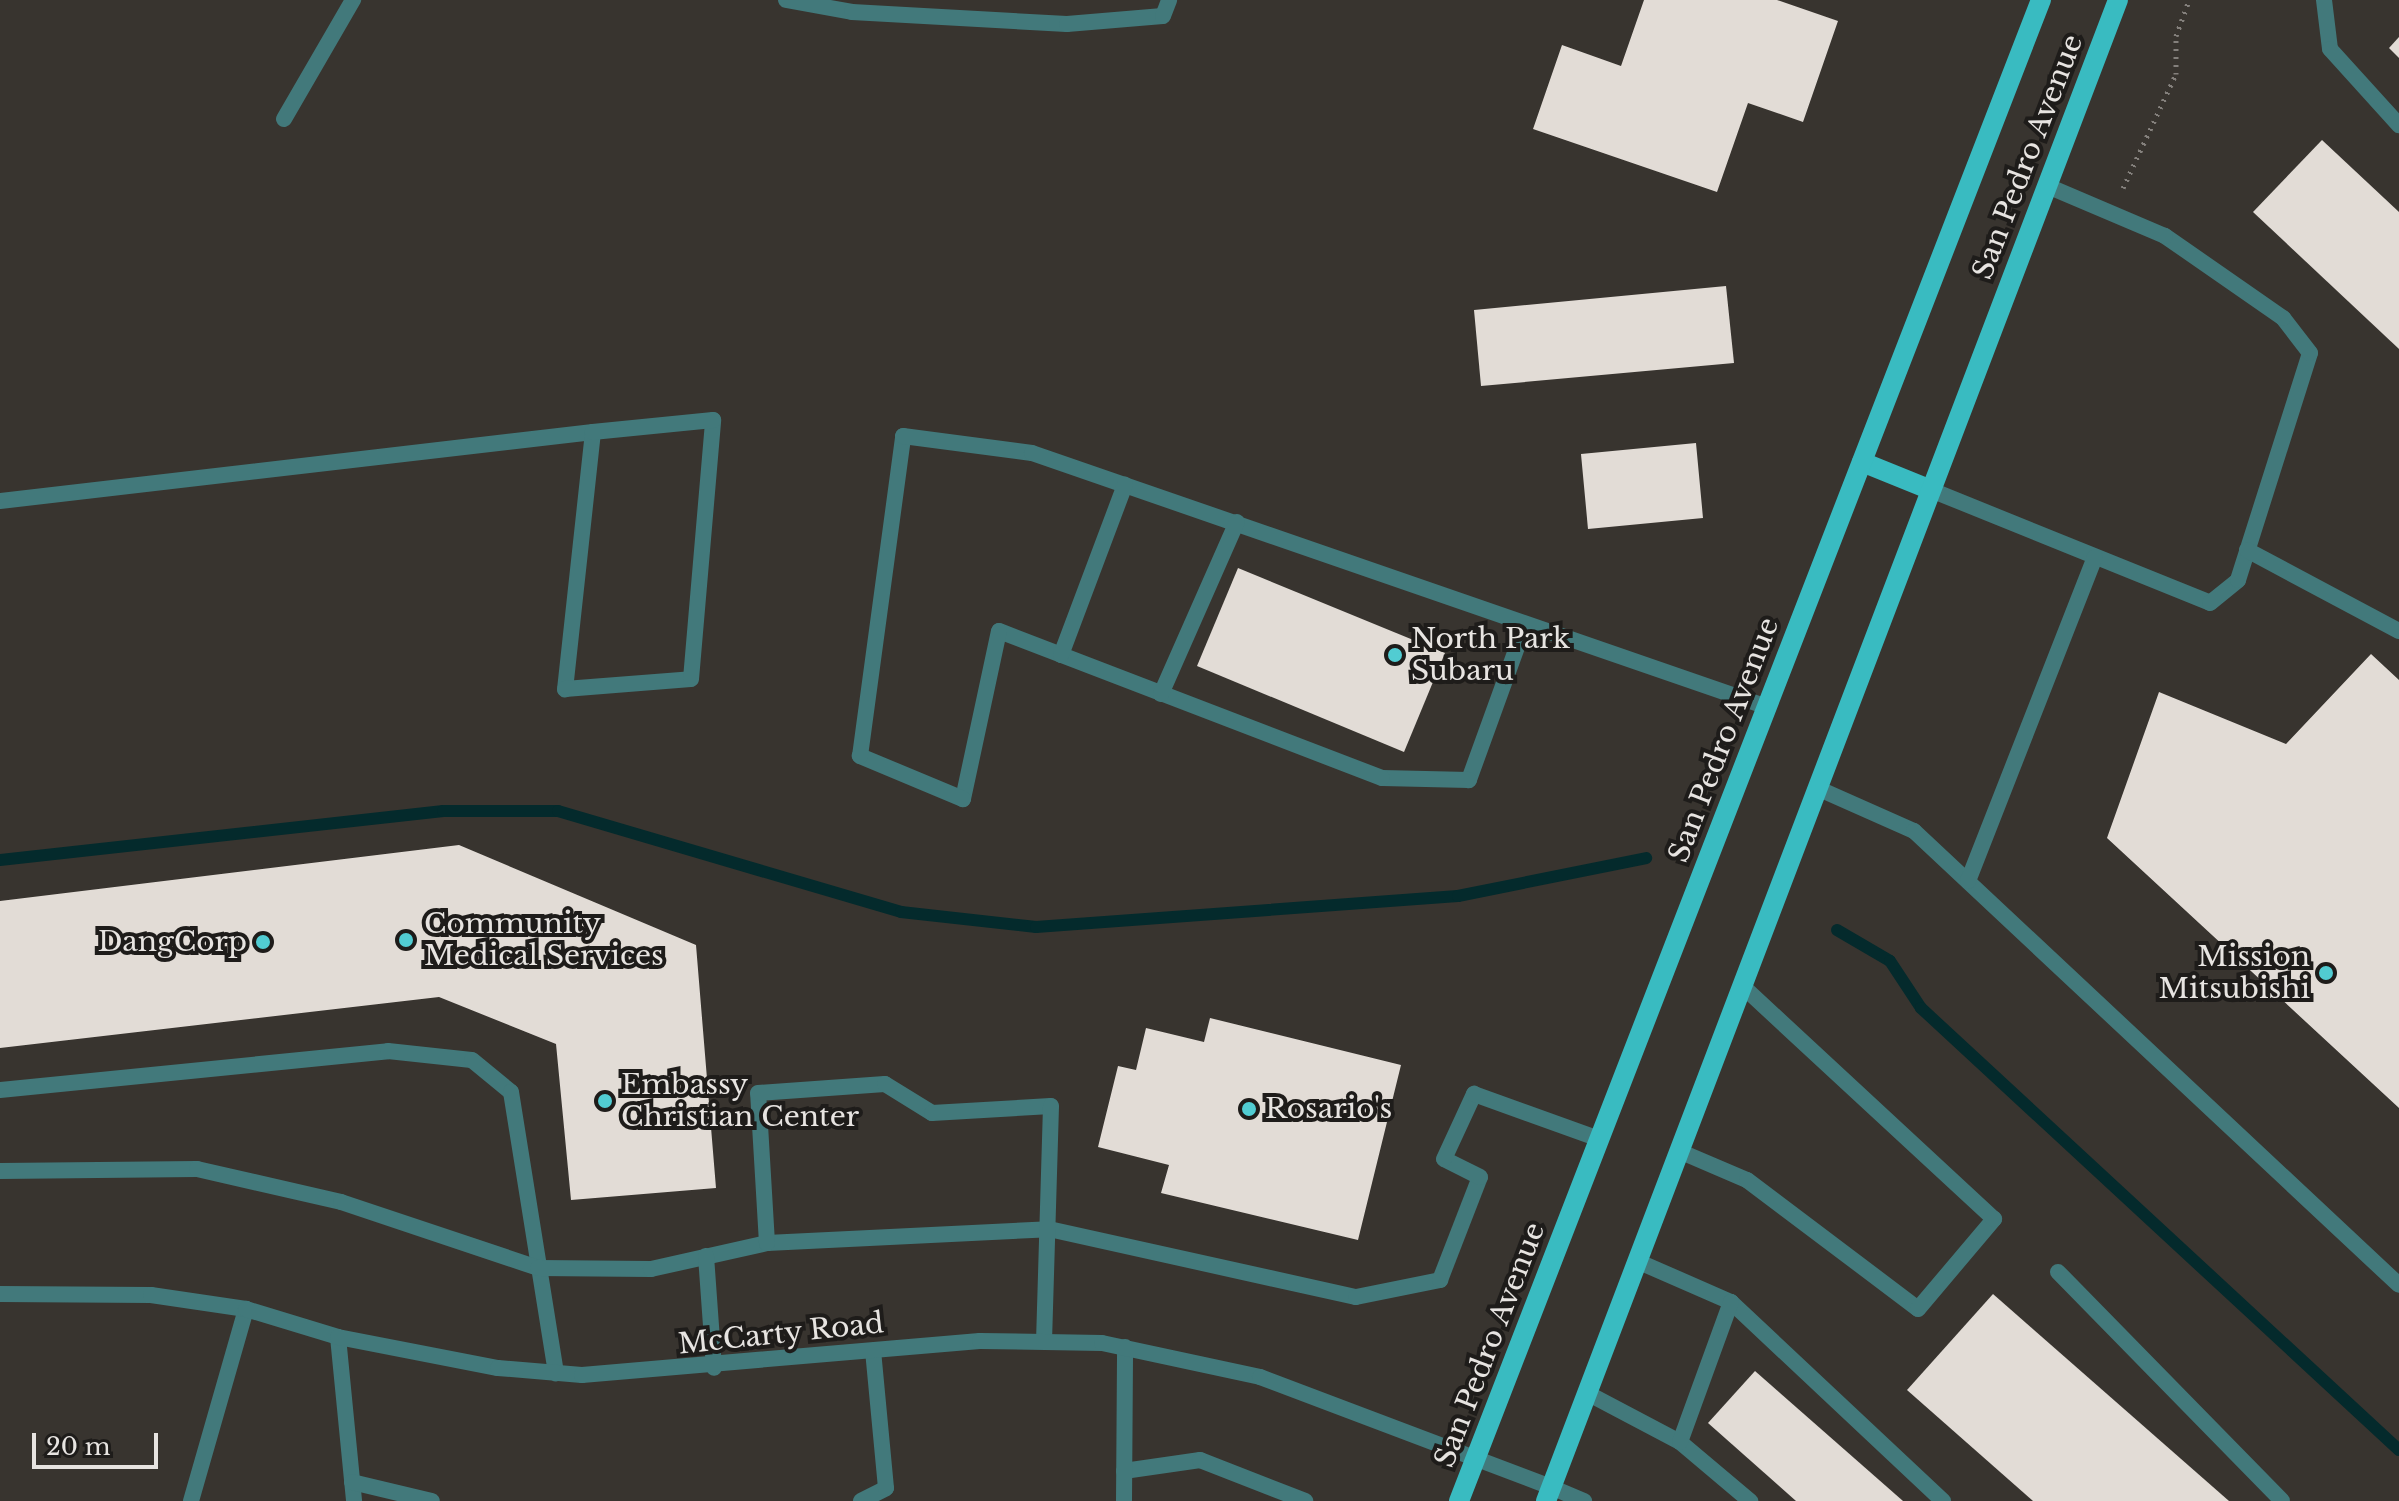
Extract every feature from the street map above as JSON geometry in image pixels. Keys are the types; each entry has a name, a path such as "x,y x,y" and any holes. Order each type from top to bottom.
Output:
{"main road":[{"name":"San Pedro Avenue","path":"1459,1501 2041,0"},
{"name":"San Pedro Avenue","path":"1548,1494 2118,0"},
{"path":"1862,462 1931,490"}],"street":[{"path":"284,119 353,0"},
{"path":"786,0 852,12 1067,24 1166,8"},
{"path":"2324,0 2330,49 2353,83 2399,125"},
{"path":"1931,490 2210,603 2238,580 2310,353 2283,318 2165,236 2047,186"},
{"path":"0,501 593,432 713,420 691,679 565,689 593,432"},
{"path":"1525,625 1469,780 1382,778 999,631 963,799 860,756 903,436 1032,453 1767,707"},
{"path":"1061,655 1125,485"},
{"path":"1161,694 1237,522"},
{"path":"2247,550 2399,631"},
{"path":"1968,881 2095,557"},
{"path":"1817,788 1914,831 2399,1285"},
{"path":"1679,1151 1747,1180 1918,1309 1994,1219 1742,986"},
{"path":"0,1090 388,1051 472,1060 511,1092 556,1373"},
{"path":"767,1243 758,1093 885,1084 932,1113 1051,1106 1044,1340"},
{"path":"0,1171 197,1169 341,1202 538,1268 651,1269 767,1243 1049,1229 1356,1297 1440,1280 1480,1177 1444,1159 1474,1094 1599,1139"},
{"path":"706,1256 714,1368"},
{"path":"1637,1261 1731,1302 1943,1501"},
{"path":"2058,1272 2282,1501"},
{"name":"McCarty Road","path":"0,1294 151,1295 246,1309 338,1337 556,1373 714,1368 873,1351 1044,1340 1125,1347 1260,1377 1477,1455 1548,1494 1584,1501"},
{"path":"1680,1442 1731,1302"},
{"path":"191,1501 246,1309"},
{"path":"338,1337 354,1501"},
{"path":"1124,1501 1125,1347"},
{"path":"861,1501 886,1488 873,1351"},
{"path":"1587,1393 1680,1442 1750,1501"},
{"path":"1124,1471 1200,1460 1305,1501"},
{"path":"352,1482 432,1501"}],"path":[{"path":"2113,215 2154,110 2176,74 2176,36 2189,0"}],"building":[{"path":"1644,0 1777,0 1838,21 1803,122 1748,103 1717,192 1533,129 1562,45 1621,66"},
{"path":"2399,37 2399,58 2389,48"},
{"path":"2322,140 2399,212 2399,349 2253,212"},
{"path":"1726,286 1734,363 1481,386 1474,310"},
{"path":"1696,443 1703,518 1588,529 1581,454"},
{"path":"1238,568 1445,653 1404,752 1197,666"},
{"name":"Mission Mitsubishi","path":"2371,654 2399,680 2399,1108 2107,838 2159,692 2286,744"},
{"path":"459,845 696,945 716,1188 571,1200 556,1044 439,997 0,1048 0,901"},
{"name":"Rosario's","path":"1210,1018 1401,1065 1358,1240 1161,1193 1169,1165 1098,1147 1118,1066 1136,1070 1146,1028 1204,1042"},
{"path":"1993,1294 2229,1501 2033,1501 1907,1390"},
{"path":"1755,1371 1903,1501 1796,1501 1708,1423"}],"waterway":[{"path":"0,860 443,811 558,811 901,912 1036,927 1458,896 1646,858"},
{"path":"1837,930 1890,961 1921,1008 2399,1450"}],"place":[{"name":"North Park Subaru","path":"1395,655"},
{"name":"Community Medical Services","path":"406,940"},
{"name":"DangCorp","path":"263,942"},
{"name":"Mission Mitsubishi","path":"2326,973"},
{"name":"Embassy Christian Center","path":"605,1101"},
{"name":"Rosario's","path":"1249,1109"}]}
